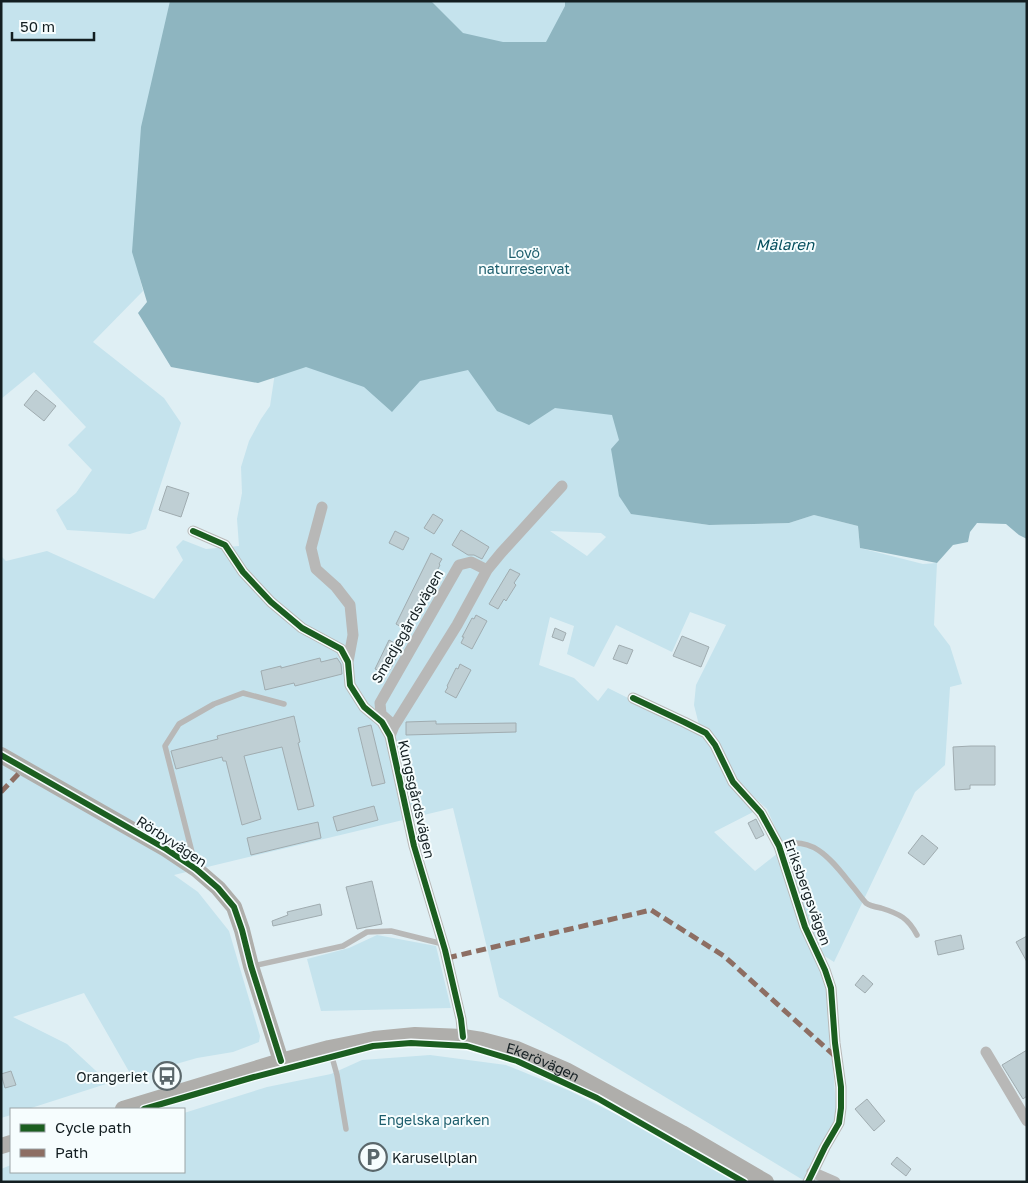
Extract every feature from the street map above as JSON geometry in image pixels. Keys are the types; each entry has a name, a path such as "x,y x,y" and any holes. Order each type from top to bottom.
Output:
{"main road":[{"name":"Rörbyvägen","path":"1,755 166,849 196,869 218,888 234,907 281,1061"},
{"name":"Ekerövägen","path":"126,1108 330,1048 374,1039 415,1035 463,1037 517,1049 566,1070 682,1132 766,1182"}],"street":[{"path":"392,731 457,625 487,570 562,486"},
{"name":"Kungsgårdsvägen","path":"322,507 311,548 316,569 336,587 350,605 353,635 348,662 350,685 364,708 392,731 414,846 443,944 461,1019 463,1037"},
{"path":"194,532 225,545 243,572 271,602 302,628 341,650 348,662"},
{"name":"Smedjegårdsvägen","path":"392,731 381,714 380,703 459,565 471,562 487,570"},
{"name":"Eriksbergsvägen","path":"633,698 706,733 715,744 733,782 762,813 779,846 805,927 825,970 831,988 841,1088 841,1108 839,1122 810,1177"},
{"path":"986,1052 1027,1121"},
{"path":"810,1177 835,1182"}],"lane":[{"path":"196,869 165,746 179,724 214,704 243,693 284,704"},
{"path":"779,846 801,843 817,849 829,858 866,903 902,916 912,926 917,935"},
{"path":"251,966 343,946 367,932 391,931 443,944"},
{"path":"330,1048 337,1075 346,1129"}],"green space":[{"name":"Lovö naturreservat","path":"1,1 1027,1 646,516 709,525 789,523 814,515 858,526 860,548 923,564 937,563 934,625 950,646 962,684 950,687 945,765 915,792 834,962 823,955 804,908 783,845 767,809 744,788 699,725 694,705 696,685 726,625 690,612 672,652 616,625 594,667 567,654 574,626 550,617 539,665 574,678 598,701 608,688 698,733 714,749 757,810 714,832 755,871 778,853 827,987 837,1120 803,1180 499,997 453,808 174,875 198,892 229,931 260,1036 259,1042 233,1052 197,1058 169,1066 150,1073 135,1082 84,993 13,1017 67,1044 109,1083 31,1108 10,1108 10,1115 1,1118 1,556 6,561 47,551 154,599 183,560 176,547 183,540 206,549 239,546 237,519 242,493 241,467 249,441 270,406 279,346 139,275 143,291 93,342 164,398 181,423 146,529 130,534 67,530 56,510 76,493 92,470 68,445 86,427 34,372 1,399","holes":["550,531 601,533 606,537 587,556"]},
{"path":"377,935 436,946 451,1008 321,1011 307,959 349,948"},
{"name":"Engelska parken","path":"430,1055 506,1065 570,1091 748,1182 1,1182 1,1169 10,1165 10,1173 185,1173 185,1113 267,1087 331,1074 362,1060"}],"water":[{"name":"Mälaren","path":"170,1 431,1 463,33 503,42 546,42 565,6 565,1 1027,1 1027,539 1006,524 977,523 970,532 968,542 953,545 937,563 860,548 858,526 814,515 789,523 709,525 631,514 619,496 611,449 619,440 612,415 555,408 529,425 497,411 468,370 420,381 392,412 364,387 306,367 258,383 171,367 138,313 147,302 132,252 141,127"}],"building":[{"path":"36,390 56,406 44,421 24,405"},
{"path":"167,486 189,493 181,517 159,510"},
{"path":"433,514 443,520 434,534 424,528"},
{"path":"461,530 489,547 482,559 474,555 468,555 452,545"},
{"path":"395,531 409,538 403,550 389,543"},
{"path":"431,553 442,559 411,626 407,630 396,624"},
{"path":"510,569 520,574 514,583 516,585 506,601 504,599 498,609 489,604"},
{"path":"476,615 487,621 472,649 461,643 464,637 462,637 472,618 474,619"},
{"path":"555,628 566,633 563,641 552,637"},
{"path":"682,636 709,647 701,667 673,656"},
{"path":"389,640 400,646 390,670 386,674 375,669"},
{"path":"619,645 633,650 627,664 613,659"},
{"path":"320,658 321,662 337,658 341,664 342,674 295,686 294,683 265,690 261,671"},
{"path":"460,664 471,670 456,698 445,692 456,668 458,669"},
{"path":"294,716 300,742 298,743 314,806 298,810 282,747 244,756 261,819 242,825 226,761 223,761 222,757 176,769 171,751 218,739 217,736"},
{"path":"436,721 436,724 516,723 516,732 406,735 406,722"},
{"path":"371,725 385,783 372,786 358,728"},
{"path":"995,746 995,785 970,785 970,789 955,790 953,747"},
{"path":"374,806 378,820 337,831 333,817"},
{"path":"756,819 764,835 756,839 748,823"},
{"path":"318,822 321,838 251,855 247,838"},
{"path":"922,835 938,848 924,865 908,853"},
{"path":"372,881 382,924 357,929 346,887"},
{"path":"320,904 322,915 273,926 272,921 288,915 287,912"},
{"path":"961,935 964,949 938,955 935,941"},
{"path":"1027,936 1027,962 1016,942"},
{"path":"863,975 873,984 865,993 855,985"},
{"path":"1027,1050 1027,1096 1023,1099 1002,1065"},
{"path":"11,1071 16,1085 5,1088 1,1074"},
{"path":"867,1099 885,1121 874,1131 855,1109"},
{"path":"897,1157 911,1169 906,1176 891,1164"}],"marked path":[{"path":"1,792 24,768"},
{"path":"447,958 651,910 724,956 837,1058"}],"cycle path":[{"path":"193,531 225,545 243,572 271,602 302,628 341,649 348,662 350,685 364,707 382,722 390,736 414,846 445,950 461,1019 463,1037"},
{"path":"633,698 706,733 715,745 733,782 761,813 779,846 805,927 825,970 831,988 835,1043 841,1087 841,1108 839,1123 808,1182"},
{"path":"1,755 166,849 196,869 218,888 234,907 281,1061"},
{"path":"147,1108 254,1077 373,1046 411,1043 467,1046 517,1061 597,1098 744,1182"}],"place":[{"name":"Orangeriet","path":"167,1076"},
{"name":"Karusellplan","path":"373,1157"}]}
